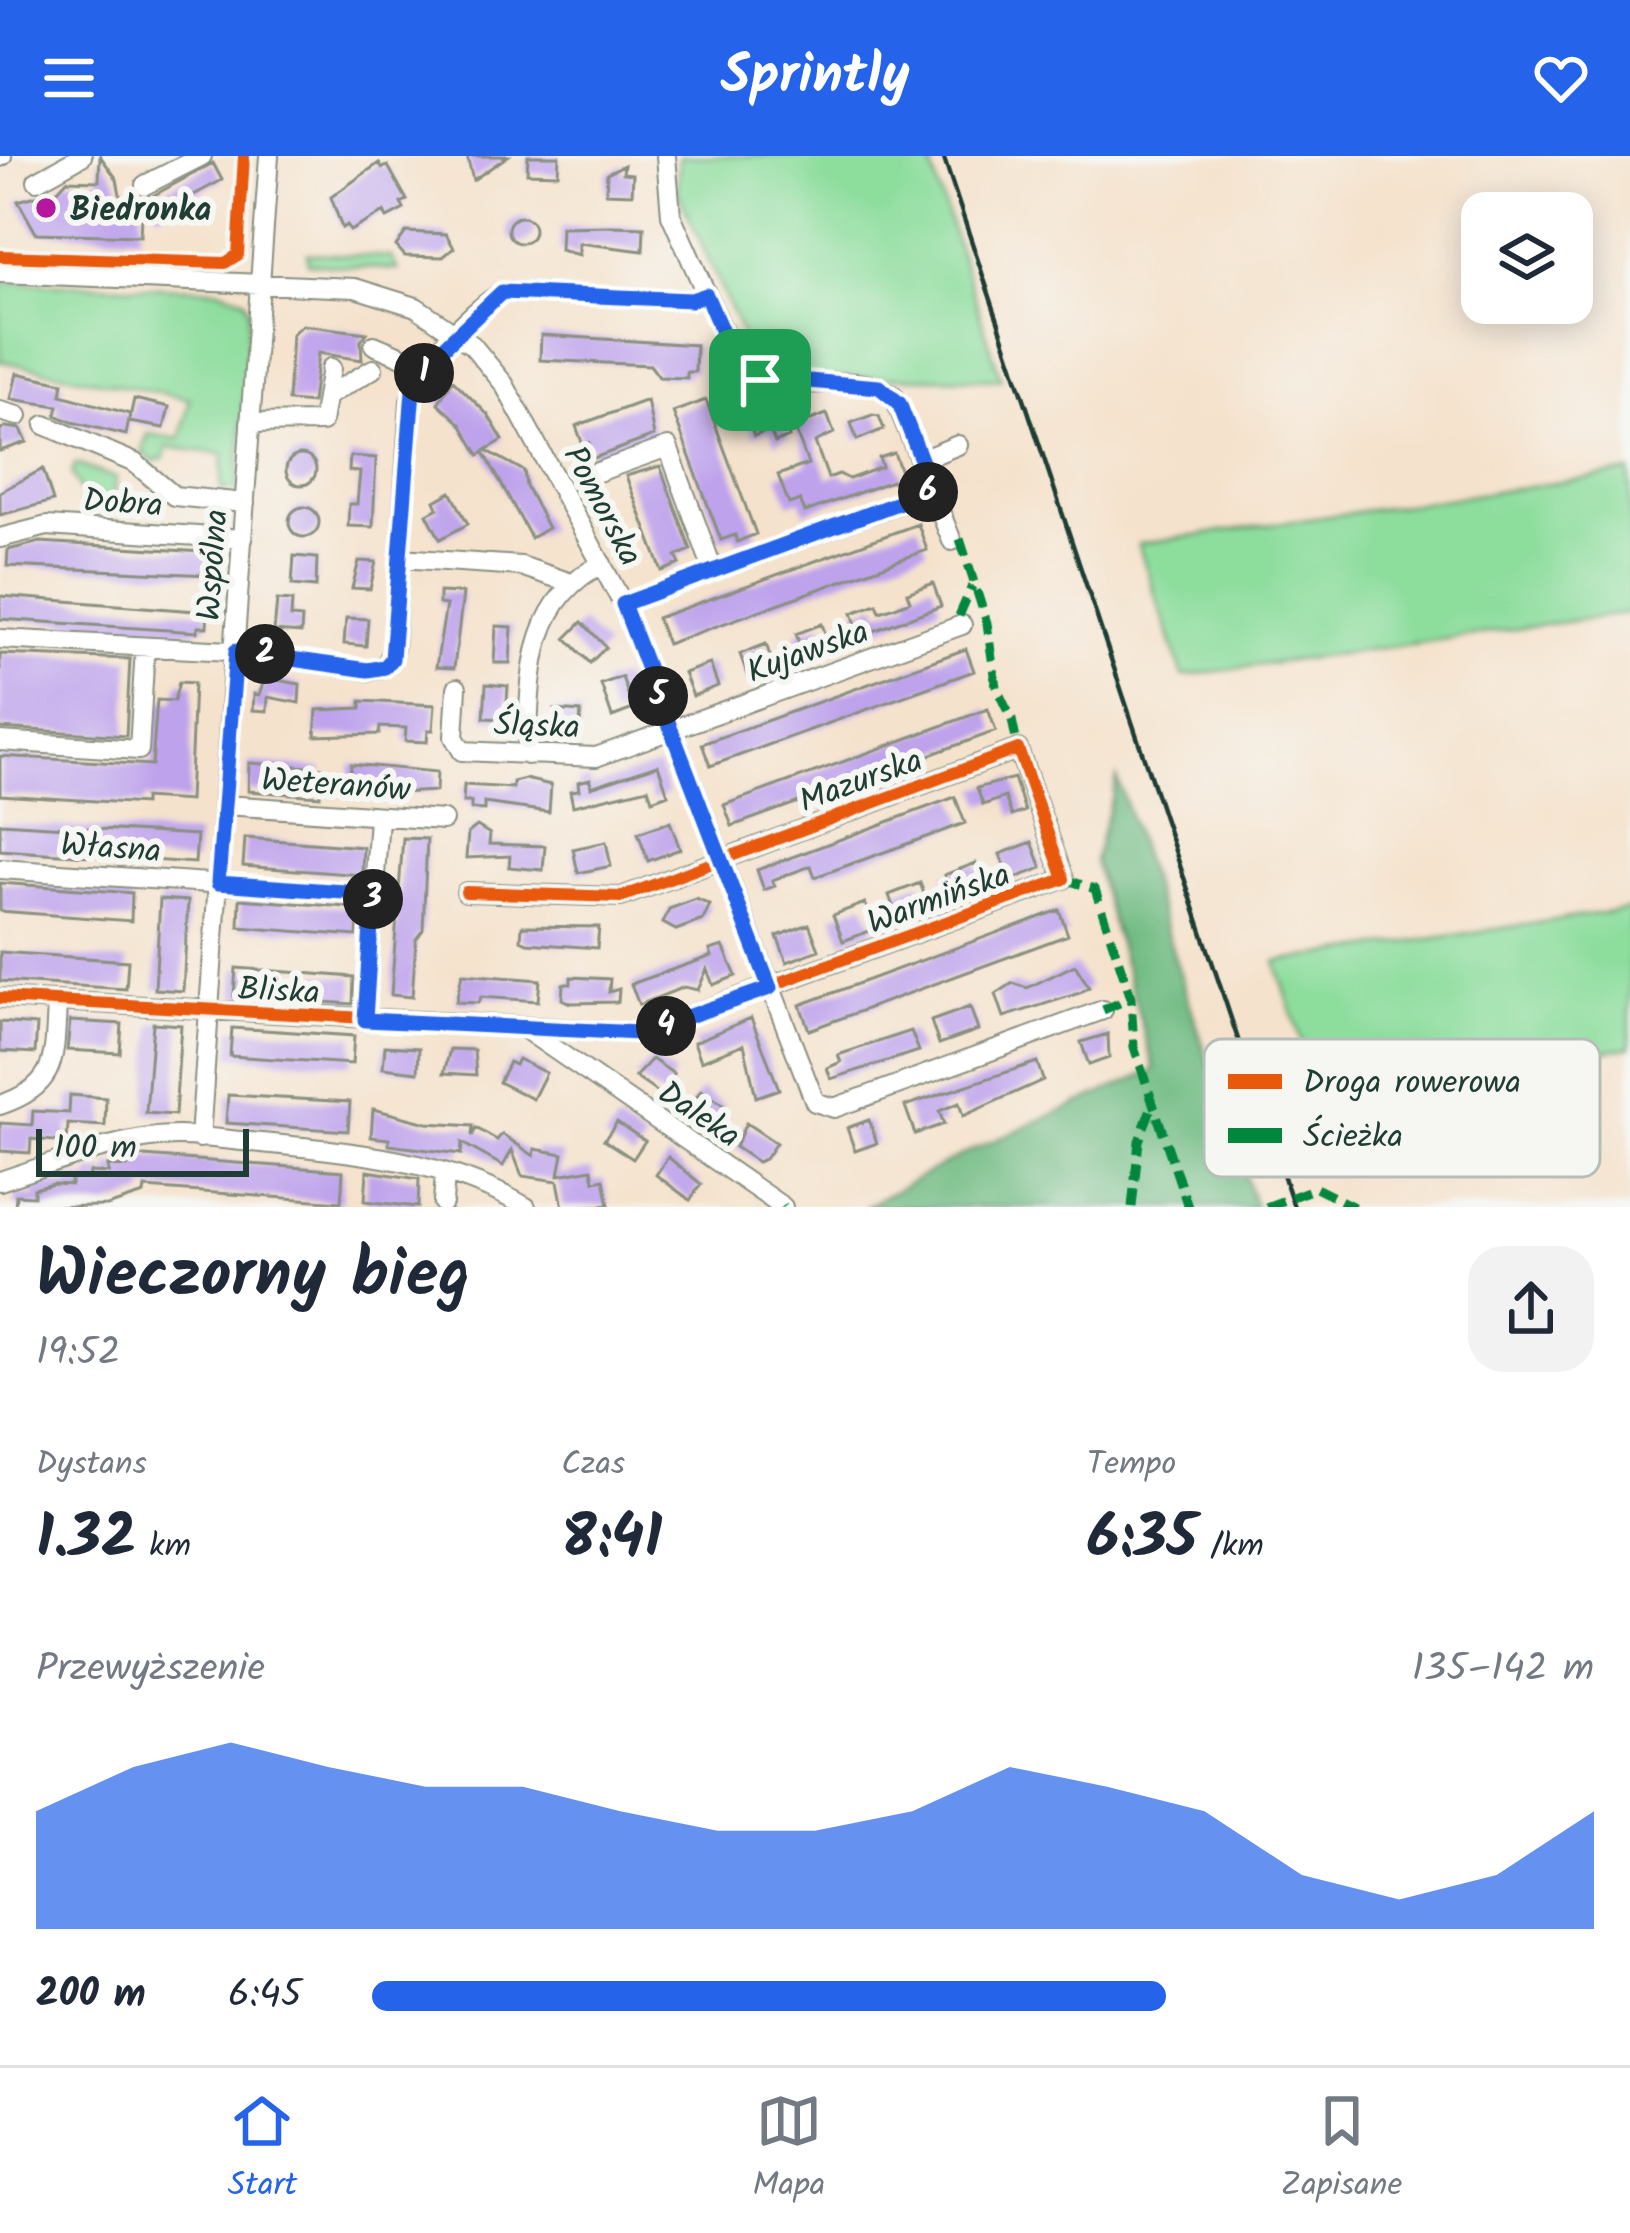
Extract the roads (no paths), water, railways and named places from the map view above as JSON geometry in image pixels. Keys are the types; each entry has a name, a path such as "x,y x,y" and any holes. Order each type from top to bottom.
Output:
{"street":[{"path":"46,169 82,156"},
{"path":"145,185 202,156"},
{"name":"Wspólna","path":"200,1138 268,156"},
{"path":"666,156 671,215 735,362 749,376 887,391 899,403 952,541"},
{"name":"Pomorska","path":"0,273 377,292 416,307 459,334 504,383 623,604 811,1098 827,1108 1103,1010"},
{"path":"0,639 236,651 368,670 385,667 394,649 410,401 419,379 502,292 691,300 706,295"},
{"path":"374,345 412,361"},
{"path":"250,423 317,425 327,416 331,368"},
{"path":"329,395 373,369"},
{"path":"45,425 135,463 174,496 245,503"},
{"path":"921,460 958,446"},
{"path":"596,473 668,447 713,570"},
{"path":"623,604 933,490"},
{"name":"Dobra","path":"0,538 46,526 243,539"},
{"path":"400,558 521,566 568,582"},
{"path":"527,755 533,662 568,582 602,564"},
{"name":"Kujawska","path":"672,731 962,625"},
{"path":"0,741 139,750 146,647"},
{"name":"Śląska","path":"457,688 457,747 596,757 672,731"},
{"name":"Mazurska","path":"466,892 621,897 1018,749"},
{"name":"Warmińska","path":"770,988 1064,879 1018,749"},
{"name":"Weteranów","path":"225,805 443,820"},
{"path":"365,1020 379,818"},
{"name":"Własna","path":"0,869 373,894"},
{"name":"Bliska","path":"0,998 587,1033 652,1030 770,988"},
{"path":"0,1105 30,1094 46,1078 57,1003"},
{"name":"Daleka","path":"524,1028 783,1207"},
{"path":"577,1065 575,1047 587,1033"},
{"path":"0,1181 116,1144 155,1137 200,1138 358,1152 475,1180 526,1207"},
{"path":"443,1204 445,1173"}],"railway":[{"path":"943,156 1238,1039"},
{"path":"1284,1177 1294,1207"}],"place":[{"name":"Biedronka","path":"46,208"}]}
